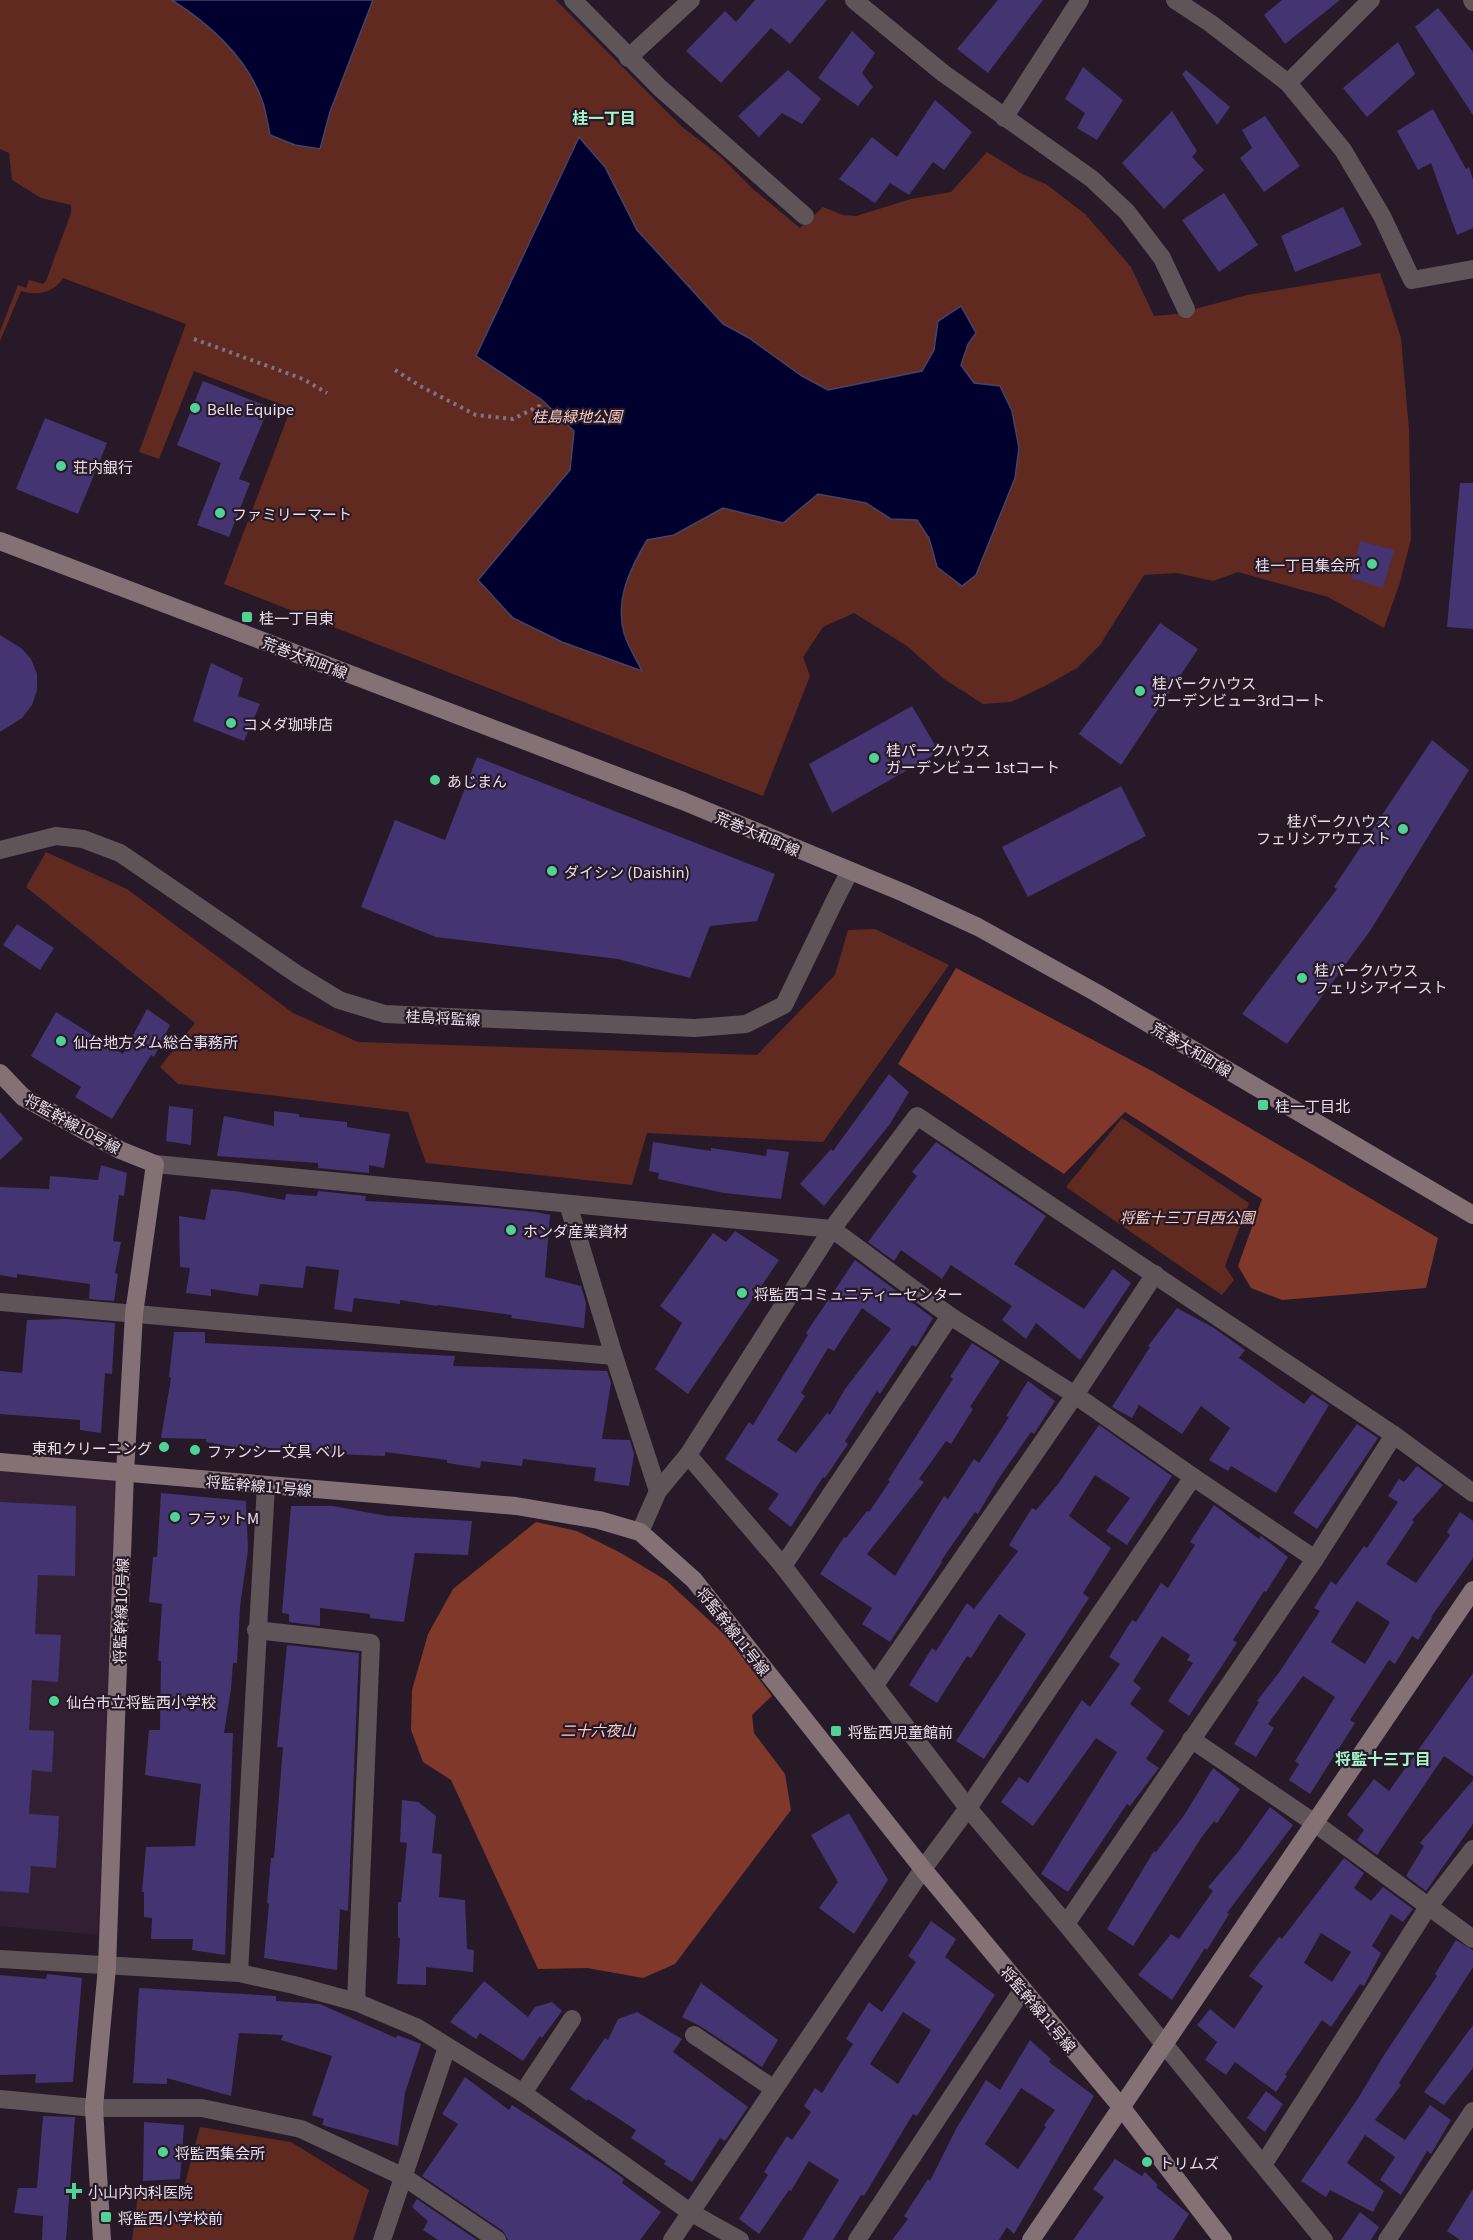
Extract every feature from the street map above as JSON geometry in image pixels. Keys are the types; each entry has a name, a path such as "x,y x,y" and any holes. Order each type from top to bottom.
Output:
{"street":[{"path":"573,0 628,58 805,216"},
{"path":"628,58 691,0"},
{"path":"854,0 943,73 1092,179 1127,212 1162,258 1186,309"},
{"path":"1004,118 1080,0"},
{"path":"1175,0 1210,23 1288,83 1343,150 1382,216 1412,280 1473,269"},
{"path":"1288,83 1371,0"},
{"name":"荒巻大和町線","path":"0,541 682,801 904,893 978,927 1076,981 1473,1215"},
{"name":"桂島将監線","path":"0,850 56,836 83,839 120,853 298,975 339,1000 385,1014 695,1028 746,1024 784,1005 850,872"},
{"name":"将監幹線10号線","path":"0,1072 23,1096 120,1150 155,1164 134,1314 125,1473 107,1967 94,2108 102,2240"},
{"path":"640,1532 658,1491 688,1455 832,1229 917,1116 1394,1435 1473,1493"},
{"path":"155,1164 832,1229 950,1316 1075,1395 1315,1559"},
{"path":"568,1204 658,1491"},
{"path":"875,1685 1075,1395 1155,1274"},
{"path":"0,1302 614,1356"},
{"path":"783,1566 950,1316"},
{"path":"1066,1924 1315,1559 1394,1435"},
{"path":"688,1455 783,1566 968,1808 1066,1924 1324,2240"},
{"name":"将監幹線11号線","path":"0,1462 516,1506 599,1520 640,1532 694,1580 923,1869 1122,2108 1218,2237"},
{"path":"672,2240 923,1869 968,1808 1193,1477"},
{"path":"239,1974 256,1630 266,1485"},
{"path":"1031,2240 1313,1822 1424,1665 1473,1590"},
{"path":"256,1630 371,1643 356,2002"},
{"path":"1191,1739 1313,1822 1473,1939"},
{"path":"1263,2165 1428,1907 1473,1849"},
{"path":"0,1959 239,1974 294,1985 356,2002 416,2027 522,2093 690,2212 740,2240"},
{"path":"857,2240 1023,1989"},
{"path":"522,2093 572,2019"},
{"path":"694,2035 774,2089"},
{"path":"382,2240 447,2047"},
{"path":"0,2099 94,2108 202,2108 301,2129 404,2177 497,2240"},
{"path":"1387,2240 1473,2111"}],"path":[{"path":"194,339 303,379 327,393"},
{"path":"395,370 420,386 476,415 513,419 539,406 551,420"}],"shaded area":[{"path":"172,0 373,0 330,112 320,149 295,145 270,135 264,107 256,87 238,57 201,20"},
{"path":"579,137 605,167 637,230 723,324 749,338 802,376 828,390 922,371 934,350 938,321 961,306 976,333 968,344 961,365 974,383 1000,386 1012,411 1019,448 1015,478 976,575 962,586 937,567 929,538 917,520 891,519 866,503 818,494 783,523 723,508 674,535 647,540 635,562 626,585 621,608 624,633 642,671 562,642 513,618 478,580 570,470 574,431 542,400 476,356"},
{"name":"仙台市立将監西小学校","path":"0,1471 119,1476 98,1935 0,1926"}],"green space":[{"name":"桂島緑地公園","path":"0,0 556,0 681,126 721,157 753,189 800,228 823,207 843,215 856,216 911,199 951,192 987,152 1024,175 1046,184 1085,214 1131,267 1154,316 1177,314 1247,295 1380,273 1401,338 1409,430 1411,539 1400,582 1384,628 1328,597 1238,572 1213,581 1177,573 1144,575 1100,645 1077,668 1011,702 983,704 944,679 907,646 854,613 823,627 803,657 810,676 763,796 224,584 291,408 194,371 159,459 139,452 186,324 63,278 55,287 45,292 21,291 0,341 0,331 18,285 26,288 29,280 43,284 46,281 71,213 71,205 41,198 12,180 9,153 0,149"},
{"path":"46,852 127,889 293,1013 358,1042 757,1055 835,975 848,930 875,929 949,965 823,1142 647,1133 632,1185 426,1163 408,1112 178,1084 160,1067 195,1023 26,887"},
{"path":"956,968 1154,1072 1438,1238 1426,1288 1282,1300 1251,1288 1238,1266 1262,1199 1125,1112 1064,1174 898,1064"},
{"name":"将監十三丁目西公園","path":"1122,1118 1249,1203 1225,1266 1234,1280 1222,1295 1066,1187"},
{"name":"二十六夜山","path":"536,1522 577,1531 621,1553 667,1581 727,1637 772,1696 752,1715 754,1733 785,1774 791,1810 675,1964 643,1978 587,1968 538,1969 451,1780 423,1762 411,1730 412,1690 428,1634 453,1589"},
{"path":"200,2127 291,2142 369,2190 353,2240 132,2240 139,2188 184,2187"}],"building":[{"path":"755,0 827,0 790,44 771,28 721,83 686,51 725,11 736,22"},
{"path":"998,0 1043,0 988,73 957,49"},
{"path":"1282,0 1340,0 1285,44 1264,15"},
{"path":"1438,8 1473,52 1473,115 1415,27"},
{"path":"852,31 875,53 862,73 873,87 858,106 818,78"},
{"path":"1398,42 1415,74 1367,117 1343,88"},
{"path":"1083,67 1123,100 1097,140 1077,128 1085,113 1065,99"},
{"path":"788,70 821,99 802,124 782,113 759,137 738,116"},
{"path":"1186,70 1230,107 1217,125 1182,74"},
{"path":"935,100 972,132 944,170 933,162 909,195 890,183 875,203 839,179 872,137 897,157"},
{"path":"1433,109 1466,169 1469,167 1473,180 1473,228 1457,235 1431,163 1418,170 1397,131"},
{"path":"1172,111 1197,151 1192,157 1204,170 1164,209 1122,163"},
{"path":"1265,116 1300,166 1264,192 1240,158 1252,148 1242,130"},
{"path":"1224,193 1258,245 1219,272 1182,220"},
{"path":"1343,207 1362,245 1295,272 1281,236"},
{"path":"203,381 269,407 239,479 250,483 229,537 197,525 221,463 177,445"},
{"name":"荘内銀行","path":"45,418 107,443 78,514 16,489"},
{"path":"1460,483 1473,483 1473,629 1447,627"},
{"name":"桂一丁目集会所","path":"1360,541 1394,550 1383,588 1351,578"},
{"name":"桂パークハウス ガーデンビュー3rdコート","path":"1160,623 1198,649 1121,765 1079,734"},
{"path":"0,635 21,648 31,659 37,674 37,690 32,705 22,718 0,732"},
{"path":"211,663 243,678 238,696 260,704 244,741 193,721"},
{"name":"桂パークハウス ガーデンビュー 1stコート","path":"912,706 939,752 832,813 809,764"},
{"path":"1432,740 1469,770 1370,931 1287,1044 1242,1014 1337,889 1334,887"},
{"path":"477,757 775,874 757,921 710,926 690,978 618,959 436,937 361,907 395,820 445,840"},
{"path":"1121,786 1146,836 1028,897 1002,847"},
{"path":"17,924 54,948 40,970 3,945"},
{"path":"147,1009 170,1025 154,1057 151,1055 112,1119 75,1097 81,1087 31,1056 56,1012 123,1054"},
{"path":"889,1074 909,1092 890,1124 824,1206 800,1184 831,1149 833,1151"},
{"path":"169,1106 193,1109 191,1145 166,1141"},
{"path":"274,1111 299,1114 299,1117 347,1122 347,1127 390,1134 384,1168 369,1165 369,1173 318,1168 318,1163 217,1156 224,1116 274,1126"},
{"path":"0,1112 23,1139 0,1160"},
{"path":"653,1142 711,1151 711,1148 766,1156 767,1149 789,1152 781,1199 724,1193 658,1179 659,1173 649,1171"},
{"path":"936,1142 1046,1216 1014,1264 1084,1309 1113,1269 1131,1283 1080,1360 1036,1323 1026,1339 1002,1320 1012,1306 951,1265 942,1279 901,1250 894,1261 868,1242 917,1176 912,1172"},
{"path":"101,1165 127,1173 124,1196 119,1195 113,1241 121,1242 115,1273 118,1274 114,1301 89,1299 90,1284 17,1274 17,1278 0,1275 0,1187 49,1189 50,1176 98,1180"},
{"path":"211,1189 285,1200 286,1194 317,1196 318,1191 366,1196 365,1201 486,1207 550,1215 545,1277 581,1286 586,1303 584,1328 511,1318 512,1315 400,1300 400,1304 354,1298 352,1312 334,1309 339,1270 306,1266 303,1288 260,1284 258,1296 211,1289 211,1296 186,1293 190,1268 180,1267 179,1216 205,1220"},
{"path":"735,1231 779,1260 688,1394 655,1369 682,1323 660,1306 713,1233 726,1242"},
{"path":"855,1260 933,1318 916,1347 912,1345 880,1394 877,1391 845,1441 848,1444 825,1478 823,1477 791,1527 768,1509 779,1494 725,1459 749,1422 753,1425 808,1335 806,1333","holes":["862,1308 891,1329 845,1389 830,1415 827,1413 796,1453 777,1440 805,1396 801,1393 828,1348 834,1351"]},
{"path":"1177,1308 1214,1328 1245,1350 1239,1358 1304,1404 1312,1394 1329,1405 1276,1493 1231,1466 1228,1471 1209,1460 1230,1428 1201,1406 1182,1434 1139,1405 1132,1418 1112,1407 1150,1347 1148,1346"},
{"path":"66,1319 115,1323 112,1374 105,1373 101,1433 80,1430 80,1420 0,1414 0,1371 22,1373 27,1320"},
{"path":"174,1332 205,1332 205,1343 455,1356 453,1366 607,1371 611,1383 602,1439 630,1440 634,1454 629,1486 594,1481 596,1468 523,1459 522,1466 481,1461 480,1468 447,1463 447,1460 385,1452 385,1456 334,1454 289,1447 289,1451 239,1444 239,1448 206,1442 206,1439 161,1438 171,1378 169,1377"},
{"path":"972,1343 1000,1361 970,1407 973,1409 951,1444 946,1441 919,1479 924,1482 867,1554 895,1576 944,1496 948,1499 974,1459 979,1463 1009,1417 1006,1416 1028,1381 1055,1401 1034,1434 1031,1432 999,1478 978,1514 975,1512 941,1561 890,1642 862,1624 872,1608 820,1574 844,1537 846,1538 867,1511 869,1512 890,1481 888,1480 953,1379 950,1377"},
{"path":"1357,1424 1378,1438 1317,1529 1293,1513"},
{"path":"1099,1425 1172,1476 1127,1545 1106,1531 1130,1498 1095,1475 1069,1516 1111,1548 1083,1593 1089,1598 984,1759 956,1741 1026,1634 999,1614 971,1658 967,1656 937,1703 909,1685 932,1648 936,1651 967,1603 974,1609 1018,1551 1009,1545 1032,1508 1036,1510 1058,1484"},
{"path":"1417,1466 1443,1485 1412,1520 1414,1522 1386,1564 1416,1583 1450,1535 1447,1532 1460,1512 1473,1521 1473,1558 1431,1617 1418,1640 1412,1636 1395,1664 1389,1660 1350,1720 1355,1723 1310,1794 1289,1780 1299,1764 1295,1761 1335,1697 1303,1676 1268,1724 1274,1728 1256,1757 1234,1744 1259,1702 1257,1701 1320,1611 1314,1608 1331,1581 1336,1585 1364,1546 1367,1548 1398,1502 1388,1496 1399,1479 1404,1482","holes":["1357,1601 1390,1622 1365,1664 1331,1642"]},
{"path":"161,1493 246,1501 248,1550 240,1607 237,1663 233,1663 224,1733 233,1733 225,1955 192,1950 193,1939 151,1939 152,1918 144,1917 144,1892 142,1892 146,1847 195,1846 201,1784 145,1775 149,1730 160,1730 161,1661 158,1661 162,1604 149,1602 153,1557 157,1557"},
{"path":"0,1502 76,1506 75,1576 38,1575 35,1634 61,1635 58,1682 32,1680 29,1730 54,1731 52,1772 32,1770 29,1814 59,1816 56,1868 31,1866 29,1893 0,1891"},
{"path":"1214,1505 1259,1539 1261,1536 1288,1557 1233,1640 1237,1643 1189,1716 1168,1701 1193,1663 1187,1660 1190,1655 1162,1636 1133,1681 1141,1688 1130,1704 1164,1731 1146,1759 1159,1768 1130,1806 1127,1804 1068,1892 1041,1874 1117,1752 1096,1738 1033,1826 1001,1802 1019,1777 1028,1783 1082,1700 1090,1707 1120,1664 1109,1657 1132,1620 1136,1622 1161,1583 1168,1588 1195,1545 1190,1542"},
{"path":"291,1506 333,1506 387,1516 472,1521 468,1555 415,1553 404,1622 370,1618 370,1614 320,1608 320,1626 289,1622 289,1614 282,1613"},
{"path":"287,1645 359,1653 348,1911 340,1909 337,1970 264,1958 271,1858 274,1858 283,1747 277,1747"},
{"path":"1473,1673 1473,1776 1444,1756 1377,1855 1357,1840 1364,1830 1347,1815 1374,1779 1389,1791"},
{"path":"1213,1768 1240,1789 1217,1823 1214,1821 1201,1838 1133,1946 1107,1929 1154,1851 1156,1852 1185,1814"},
{"path":"1473,1780 1473,1824 1426,1891 1406,1876 1424,1846 1420,1843"},
{"path":"402,1800 418,1802 436,1816 432,1853 442,1854 439,1897 465,1900 467,1949 474,1950 473,1972 426,1967 426,1985 397,1984 400,1938 398,1938 398,1902 401,1902 407,1843 400,1842"},
{"path":"1270,1807 1293,1825 1227,1913 1229,1914 1207,1950 1205,1948 1172,2000 1138,1975 1171,1934 1179,1939 1213,1891 1208,1887 1238,1852"},
{"path":"849,1813 888,1880 854,1934 819,1908 838,1882 811,1835"},
{"path":"1344,1858 1364,1873 1354,1888 1371,1901 1383,1887 1413,1909 1403,1922 1391,1914 1372,1946 1381,1953 1364,1986 1360,1984 1331,2027 1322,2020 1276,2092 1235,2062 1226,2075 1205,2060 1217,2042 1197,2025 1210,2009 1234,2029 1263,1986 1249,1976 1279,1937 1282,1939","holes":["1321,1933 1351,1952 1332,1982 1304,1963"]},
{"path":"931,1921 956,1939 945,1957 995,1995 917,2116 913,2114 864,2196 861,2195 833,2240 802,2240 839,2180 809,2161 791,2191 789,2190 759,2234 739,2219 768,2175 764,2172 787,2136 792,2140 811,2112 804,2106 815,2088 822,2093 853,2044 846,2039 869,2002 882,2012 916,1962 908,1956","holes":["903,2012 931,2030 898,2084 870,2064"]},
{"path":"1456,1940 1473,1950 1473,1967 1399,2083 1401,2085 1375,2120 1405,2140 1430,2105 1451,2120 1431,2154 1427,2151 1401,2195 1380,2180 1395,2157 1365,2135 1347,2163 1384,2191 1373,2212 1330,2190 1326,2197 1301,2181 1357,2100 1437,1976 1435,1974"},
{"path":"47,1974 82,1978 73,2082 35,2083 36,2074 0,2075 0,1975 46,1979"},
{"path":"484,1981 528,2017 535,2007 552,2002 562,2011 542,2038 540,2036 523,2061 480,2033 476,2039 450,2022"},
{"path":"701,1983 778,2040 762,2067 700,2026 682,2017"},
{"path":"139,1988 276,1996 276,2001 320,2004 396,2038 397,2035 421,2044 405,2093 398,2146 322,2125 324,2119 312,2115 332,2056 281,2040 283,2035 239,2033 231,2096 167,2078 167,2084 133,2083"},
{"path":"637,2012 682,2039 673,2052 748,2107 725,2141 720,2138 692,2182 664,2164 666,2161 631,2138 636,2130 570,2089 605,2038 608,2040 618,2019"},
{"path":"1473,2025 1473,2068 1444,2105 1424,2092"},
{"path":"1030,2040 1051,2059 1049,2062 1094,2096 1014,2234 1007,2227 999,2240 892,2240 908,2219 904,2216 928,2179 930,2181 956,2129 986,2080 1000,2090","holes":["1021,2088 1055,2110 1018,2169 985,2144"]},
{"path":"465,2077 509,2110 512,2105 609,2168 624,2179 622,2183 661,2212 640,2240 508,2240 503,2231 422,2176 458,2124 442,2114"},
{"path":"1266,2091 1283,2104 1265,2132 1247,2118"},
{"path":"43,2116 75,2117 66,2240 42,2240 43,2216 14,2213 18,2188 37,2188"},
{"name":"将監西集会所","path":"144,2122 184,2125 180,2179 143,2181"},
{"path":"1115,2159 1142,2176 1145,2172 1158,2185 1156,2187 1189,2214 1173,2240 1073,2240 1104,2197 1093,2189"},
{"path":"1473,2189 1473,2240 1460,2240 1447,2231"},
{"path":"417,2199 477,2240 438,2240 423,2230 428,2221 412,2207"},
{"path":"1360,2212 1379,2227 1371,2240 1341,2240"}],"place":[{"name":"Belle Equipe","path":"195,408"},
{"name":"荘内銀行","path":"61,466"},
{"name":"ファミリーマート","path":"220,513"},
{"name":"桂一丁目集会所","path":"1372,564"},
{"name":"桂一丁目東","path":"247,617"},
{"name":"桂パークハウス ガーデンビュー3rdコート","path":"1140,691"},
{"name":"コメダ珈琲店","path":"231,723"},
{"name":"桂パークハウス ガーデンビュー 1stコート","path":"874,758"},
{"name":"あじまん","path":"435,780"},
{"name":"桂パークハウス フェリシアウエスト","path":"1403,829"},
{"name":"ダイシン (Daishin)","path":"552,871"},
{"name":"桂パークハウス フェリシアイースト","path":"1302,978"},
{"name":"仙台地方ダム総合事務所","path":"61,1041"},
{"name":"桂一丁目北","path":"1263,1105"},
{"name":"ホンダ産業資材","path":"511,1230"},
{"name":"将監西コミュニティーセンター","path":"742,1293"},
{"name":"東和クリーニング","path":"164,1447"},
{"name":"ファンシー文具 ベル","path":"195,1450"},
{"name":"フラットM","path":"175,1517"},
{"name":"仙台市立将監西小学校","path":"54,1701"},
{"name":"将監西児童館前","path":"836,1731"},
{"name":"将監西集会所","path":"163,2152"},
{"name":"トリムズ","path":"1147,2162"},
{"name":"小山内内科医院","path":"74,2191"},
{"name":"将監西小学校前","path":"106,2217"}],"district":[{"name":"桂一丁目","path":"604,117"},
{"name":"将監十三丁目","path":"1383,1758"}]}
